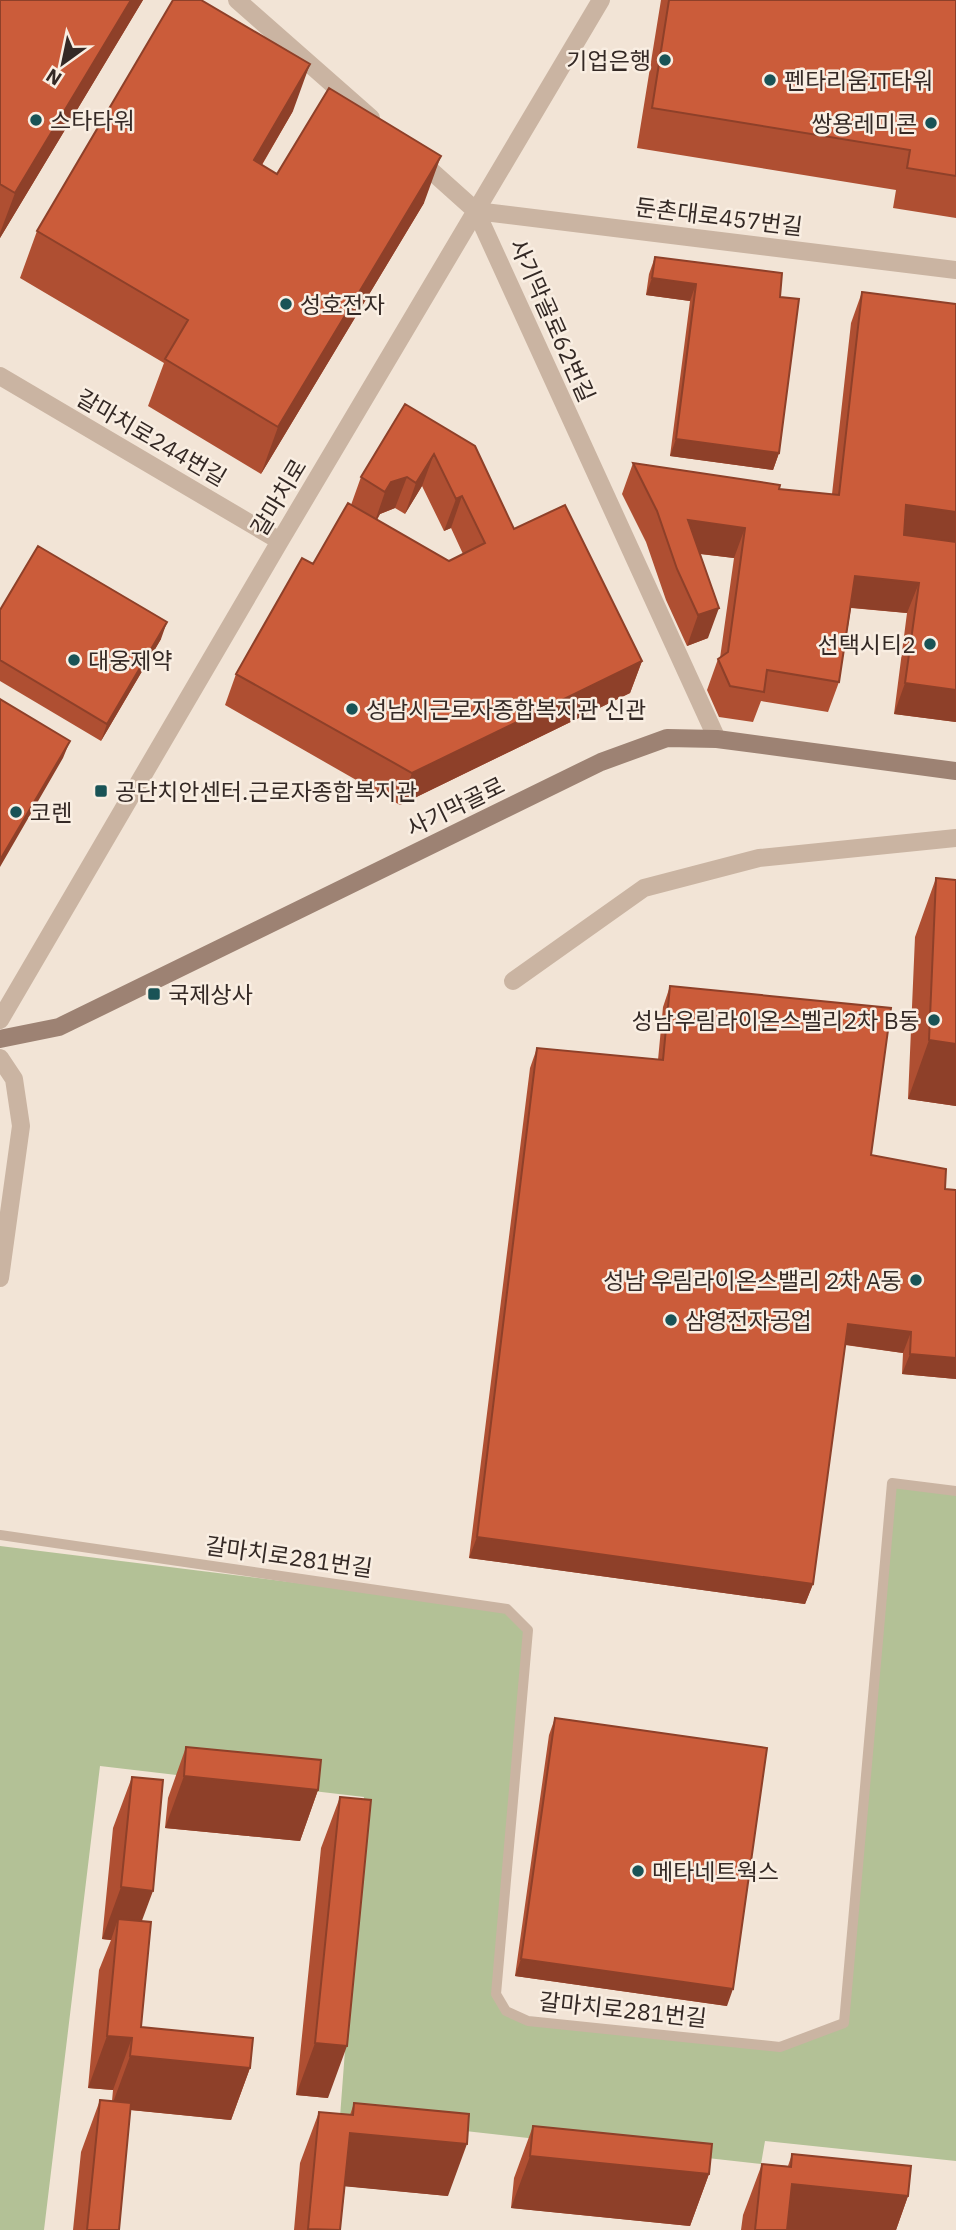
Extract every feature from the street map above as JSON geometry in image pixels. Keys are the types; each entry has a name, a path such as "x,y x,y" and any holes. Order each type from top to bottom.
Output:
{"street":[{"path":"237,0 383,128"},
{"name":"갈마치로","path":"0,1020 601,0"},
{"name":"사기막골로62번길","path":"403,147 476,211 717,739"},
{"name":"둔촌대로457번길","path":"476,211 956,270"},
{"name":"갈마치로244번길","path":"0,376 280,541"},
{"name":"사기막골로","path":"0,1038 59,1027 601,762 667,738 717,739 956,771"},
{"path":"513,981 644,888 759,858 956,838"},
{"path":"0,1058 14,1079 21,1126 0,1278"}],"lane":[{"name":"갈마치로281번길","path":"0,1535 507,1609 528,1630 496,1994 506,2011 528,2021 780,2047 844,2023 892,1483 956,1491"}],"green space":[{"path":"892,1483 956,1491 956,2161 765,2141 761,2164 340,2117 364,1797 100,1766 44,2230 0,2230 0,1546 507,1609 528,1630 496,1994 506,2011 528,2021 780,2047 844,2022"}],"building":[{"name":"스타타워","path":"0,0 131,0 15,193 0,184"},
{"path":"173,0 201,0 310,64 254,160 277,174 329,88 441,156 278,427 165,359 188,320 37,231"},
{"name":"펜타리움IT타워","path":"669,0 956,0 956,176 907,168 910,150 652,108"},
{"path":"655,257 782,273 780,297 799,299 779,453 676,439 696,284 652,278"},
{"path":"862,292 956,304 956,512 906,505 904,535 956,542 956,690 905,683 919,583 855,576 839,682 767,670 764,692 730,686 718,659 728,652 745,528 688,520 719,608 698,615 677,569 657,511 633,463 780,485 779,489 839,495"},
{"path":"405,404 475,446 514,529 565,505 642,661 412,773 236,674 302,558 313,564 348,503 449,561 485,543 462,496 456,499 434,454 416,483 407,477 391,482 385,492 361,477"},
{"name":"대웅제약","path":"38,546 167,622 107,724 0,660 0,610"},
{"name":"코렌","path":"0,699 70,741 0,860"},
{"path":"936,878 956,880 956,1044 929,1040"},
{"name":"삼영전자공업","path":"670,986 891,1008 871,1155 946,1169 945,1189 956,1190 956,1358 910,1354 911,1332 848,1324 813,1584 477,1537 537,1048 663,1060"},
{"name":"메타네트웍스","path":"555,1718 767,1748 733,1989 521,1959"},
{"path":"186,1747 321,1760 318,1790 184,1776"},
{"path":"132,1777 163,1780 153,1891 121,1887"},
{"path":"340,1797 371,1800 347,2046 315,2043"},
{"path":"118,1919 151,1922 141,2027 253,2038 250,2068 130,2056 132,2038 107,2036"},
{"path":"100,2100 131,2103 119,2230 87,2230"},
{"path":"354,2103 469,2114 467,2144 350,2133 340,2230 308,2229 319,2112 353,2115"},
{"path":"533,2126 712,2144 709,2174 530,2156"},
{"path":"792,2154 911,2166 908,2196 792,2184 787,2230 755,2230 762,2164 791,2167"}],"place":[{"name":"기업은행","path":"665,60"},
{"name":"펜타리움IT타워","path":"770,80"},
{"name":"스타타워","path":"36,120"},
{"name":"쌍용레미콘","path":"931,123"},
{"name":"성호전자","path":"286,304"},
{"name":"선택시티2","path":"930,644"},
{"name":"대웅제약","path":"74,660"},
{"name":"성남시근로자종합복지관 신관","path":"352,709"},
{"name":"공단치안센터.근로자종합복지관","path":"101,791"},
{"name":"코렌","path":"16,812"},
{"name":"국제상사","path":"154,994"},
{"name":"성남우림라이온스벨리2차 B동","path":"934,1020"},
{"name":"성남 우림라이온스밸리 2차 A동","path":"916,1280"},
{"name":"삼영전자공업","path":"671,1320"},
{"name":"메타네트웍스","path":"638,1871"}]}
